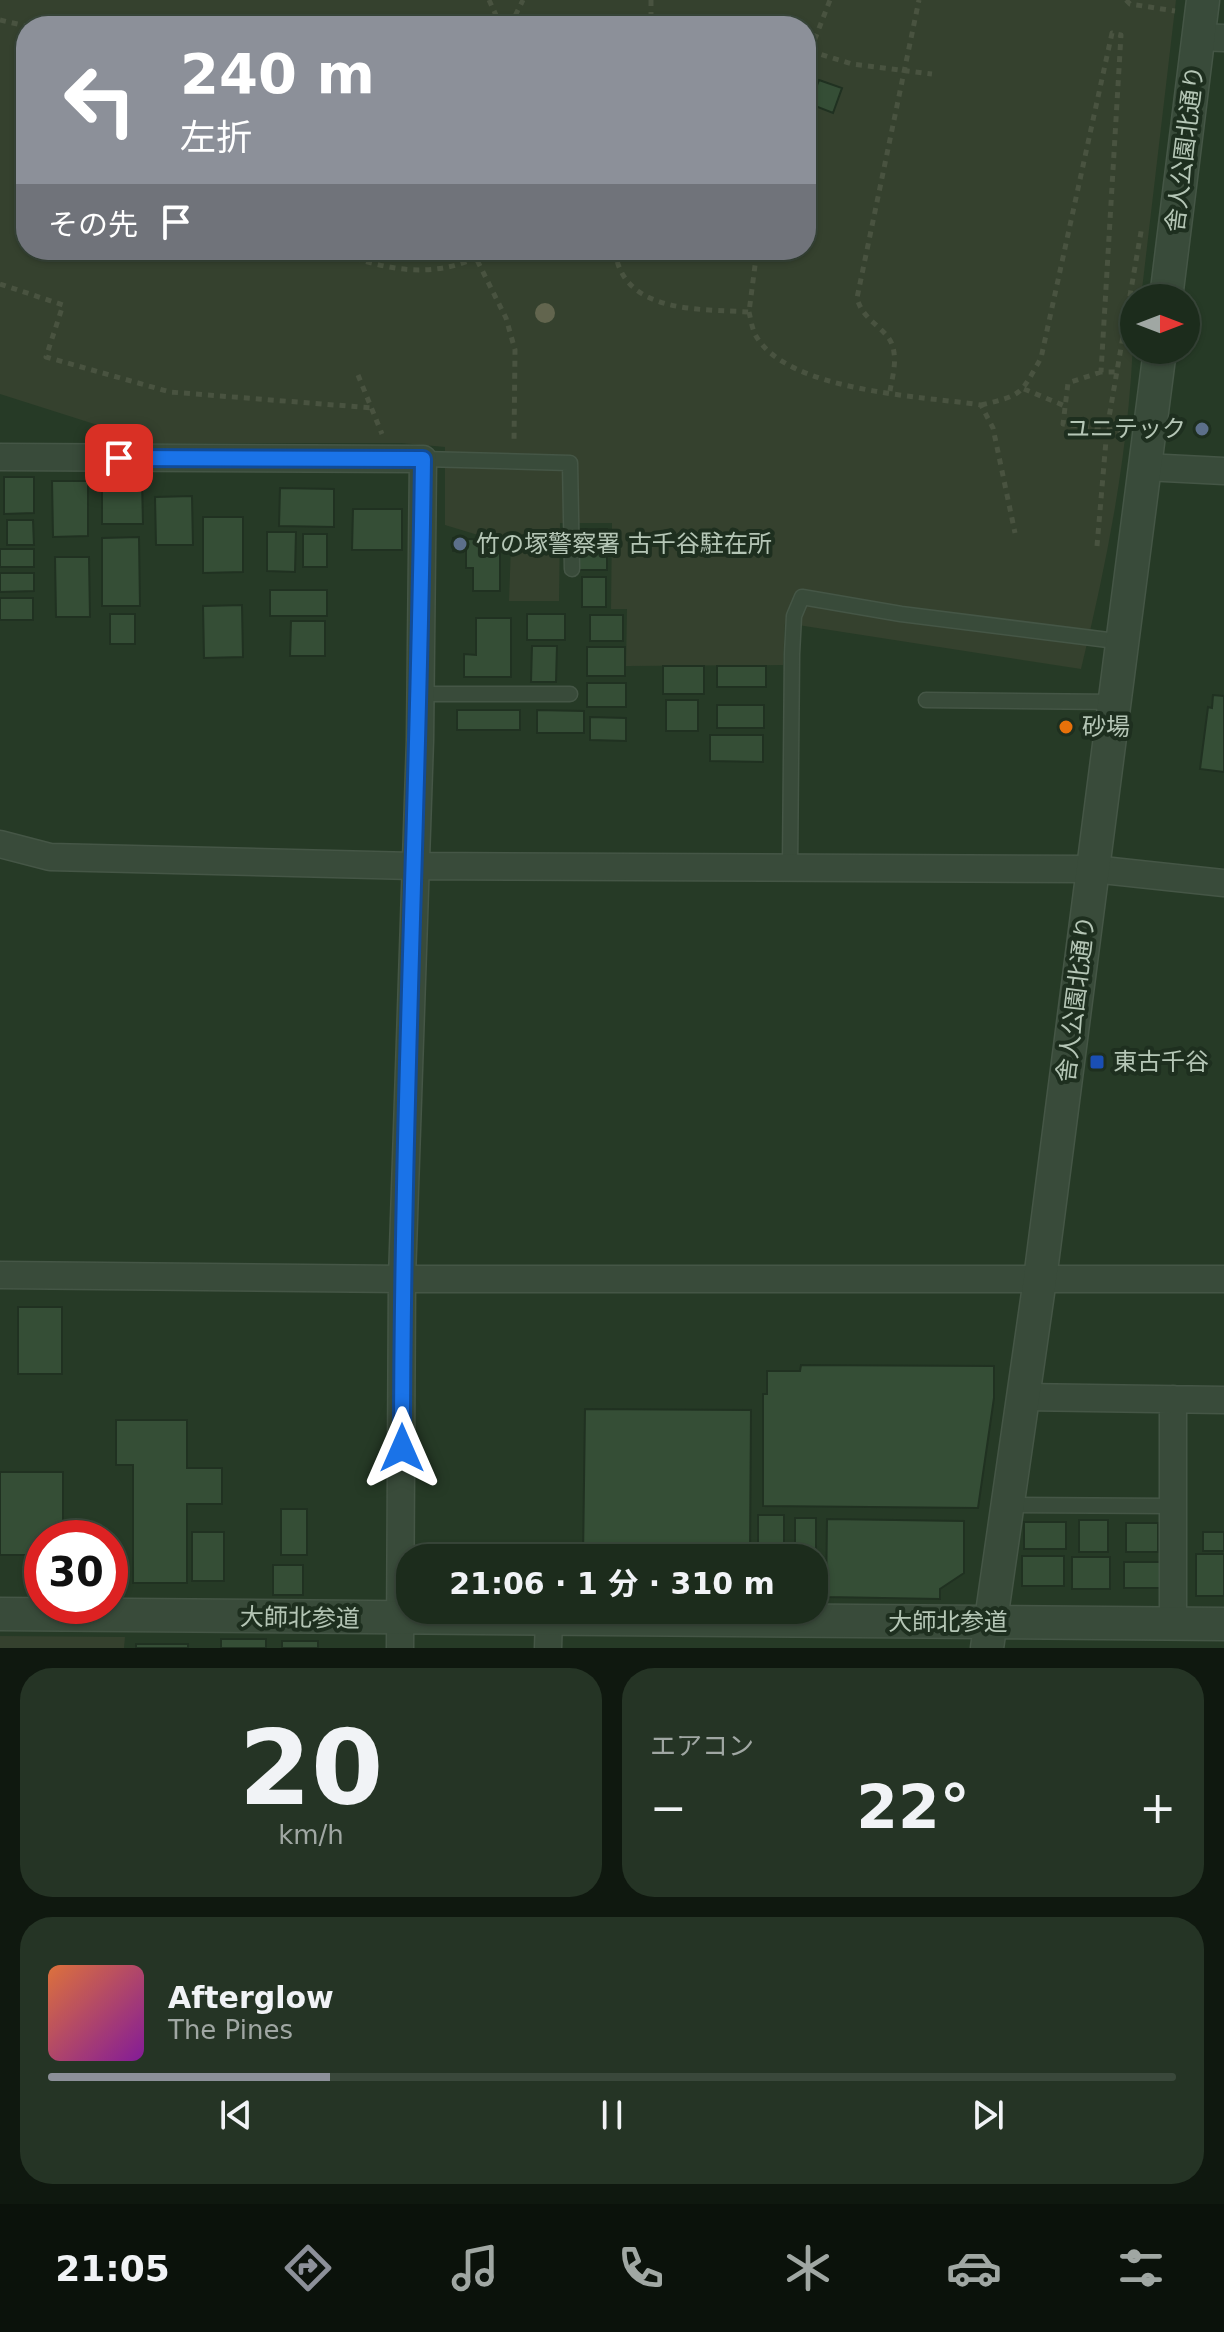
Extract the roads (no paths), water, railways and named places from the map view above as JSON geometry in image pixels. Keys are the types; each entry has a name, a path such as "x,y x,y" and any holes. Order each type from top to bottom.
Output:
{"street":[{"name":"舎人公園北通り","path":"1168,284 1211,38 1203,0"},
{"name":"舎人公園北通り","path":"989,1635 1040,1279 1158,364"},
{"path":"0,457 423,459 420,694 402,1279 401,1634"},
{"path":"1145,467 1224,471"},
{"path":"0,844 50,857 413,866 1093,869 1224,883"},
{"path":"0,1275 402,1279 1224,1279"},
{"path":"1022,1397 1224,1400"},
{"path":"1173,1399 1173,1624"},
{"name":"大師北参道","path":"0,1614 401,1634 989,1635 1224,1624"}],"lane":[{"path":"423,459 570,463 572,569"},
{"path":"790,866 792,654 794,616 802,597 901,614 1124,642"},
{"path":"420,694 570,694"},
{"path":"926,700 1116,702"},
{"path":"1007,1505 1171,1506"}],"place":[{"name":"ユニテック","path":"1202,429"},
{"name":"竹の塚警察署 古千谷駐在所","path":"460,544"},
{"name":"砂場","path":"1066,727"},
{"name":"東古千谷","path":"1097,1062"}]}
